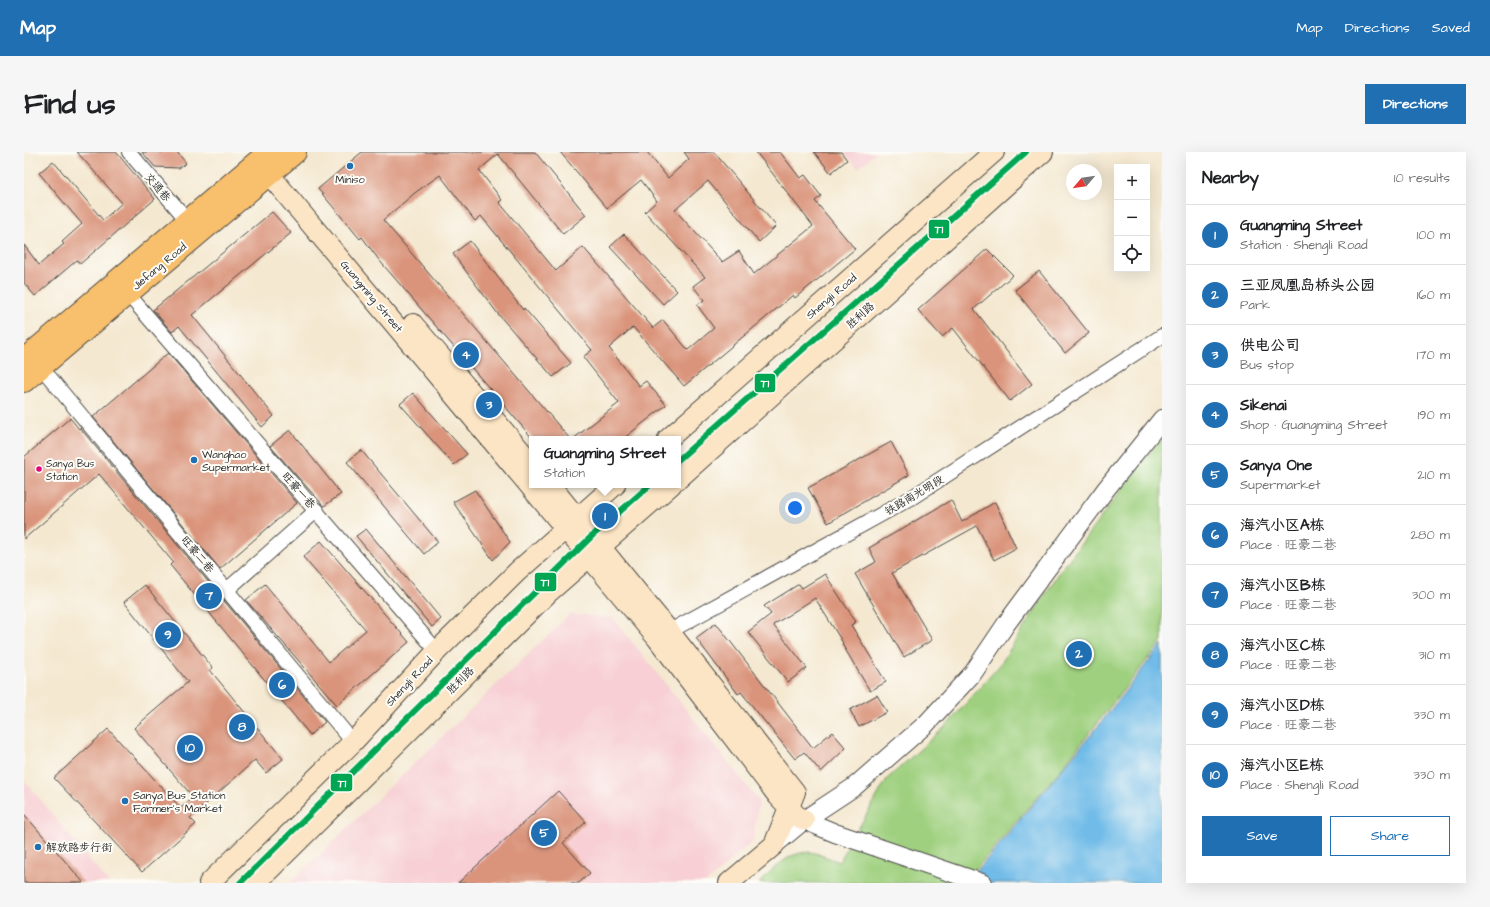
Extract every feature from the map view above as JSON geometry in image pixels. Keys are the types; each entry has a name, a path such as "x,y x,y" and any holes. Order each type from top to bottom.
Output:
{"main road":[{"name":"Jiefang Road","path":"24,381 32,364 188,221 268,161 295,152"},
{"name":"Shengli Road","path":"671,436 994,152"},
{"name":"胜利路","path":"681,476 1043,152"},
{"name":"Jiefang Road","path":"32,364 127,293 268,161"},
{"name":"Guangming Street","path":"268,161 529,461"},
{"name":"Guangming Street","path":"268,161 529,473"},
{"name":"Guangming Street","path":"542,488 663,634 796,807"},
{"name":"Guangming Street","path":"552,488 571,523"},
{"name":"Shengli Road","path":"209,883 353,742 437,651 518,571 612,488"},
{"name":"胜利路","path":"256,883 549,592 668,488"},
{"path":"729,883 774,845 796,807"}],"street":[{"name":"交通巷","path":"129,152 188,221"},
{"name":"旺豪一巷","path":"127,293 317,510 437,651"},
{"name":"铁路南光明段","path":"663,634 911,498 1162,336"},
{"name":"旺豪二巷","path":"32,364 228,589 353,742"},
{"path":"796,807 849,791 926,724 973,673 1006,624 1092,507 1162,419"},
{"path":"228,589 317,510"},
{"path":"796,807 834,833 982,883"}],"shaded area":[{"path":"844,152 877,152 858,168"},
{"path":"570,614 613,618 759,801 753,841 706,883 290,883"},
{"path":"24,780 109,883 24,883"}],"green space":[{"path":"1162,436 1162,641 1061,769 964,883 759,883 784,860 799,853 815,853 839,862 887,779 947,725 999,666 1059,573"}],"water":[{"path":"1162,644 1162,883 967,883 1099,725"}],"building":[{"path":"77,152 116,152 155,199 80,264 77,260 35,296 24,283 24,245 39,265 64,244 62,242 82,224 39,173 53,161 103,220 122,203"},
{"path":"142,152 177,152 186,163 179,168 155,167"},
{"path":"362,152 535,152 586,215 563,234 498,154 479,170 502,200 499,202 556,271 583,247 653,328 663,320 688,350 714,328 697,305 704,300 693,286 705,277 645,212 657,201 641,180 607,208 560,152 647,152 668,178 689,159 684,152 714,152 776,226 759,242 708,181 675,210 722,262 739,251 754,274 813,226 756,152 780,152 800,178 805,175 821,196 815,201 855,249 795,298 793,295 684,386 633,327 609,348 639,386 646,381 666,405 627,436 577,436 619,403 583,357 592,350 481,216 475,221 440,175 416,192 383,220 567,436 530,436 379,260 362,237 360,239 318,189"},
{"path":"814,152 841,152 847,160 831,173"},
{"path":"272,212 291,233 192,315 274,416 262,427 179,326 172,332 153,310"},
{"path":"624,234 677,291 663,304 610,247"},
{"path":"470,241 523,310 524,308 571,363 553,377 498,314 453,254"},
{"path":"987,249 1013,275 974,309 1032,384 1010,401 953,328 942,337 918,310"},
{"path":"1039,271 1089,333 1065,353 1015,290"},
{"name":"Wanghao Supermarket","path":"168,353 297,503 220,569 93,417"},
{"path":"413,393 467,454 454,465 400,404"},
{"path":"70,418 79,429 80,428 325,722 310,735 170,565 173,562 99,474 24,539 24,457"},
{"path":"290,430 341,494 324,506 270,446"},
{"path":"891,442 909,475 828,523 808,488"},
{"path":"361,450 438,542 424,554 347,462"},
{"path":"475,490 510,542 493,560 453,502"},
{"path":"951,500 962,522 995,502 1016,548 994,560 977,526 892,573 932,640 904,657 855,574 876,562 869,548"},
{"path":"366,529 441,619 432,627 356,536"},
{"path":"321,541 409,642 337,705 246,600 265,584 329,662 366,630 303,557"},
{"path":"825,574 856,622 851,625 886,682 870,691 815,598 773,625 807,668 788,682 748,632 771,614 764,606 799,584 802,588"},
{"path":"145,585 213,668 210,670 283,759 266,773 255,760 190,818 196,824 142,872 54,778 108,729 181,808 193,797 134,728 188,682 124,602"},
{"path":"716,623 813,748 832,732 846,748 821,772 804,752 795,759 741,692 738,694 696,638"},
{"path":"877,695 887,712 859,727 850,710"},
{"path":"558,791 586,822 563,843 590,873 579,883 458,883"},
{"name":"解放路步行街","path":"24,814 84,883 24,883"}],"transit line":[{"name":"T1","path":"681,457 1026,152"},
{"name":"T1","path":"240,883 592,536 647,488"}],"place":[{"name":"Miniso","path":"350,166"},
{"name":"Sikenai","path":"466,355"},
{"name":"供电公司","path":"489,405"},
{"name":"Wanghao Supermarket","path":"194,460"},
{"name":"Sanya Bus Station","path":"39,469"},
{"name":"Guangming Street","path":"605,516"},
{"name":"海汽小区B栋","path":"209,596"},
{"name":"海汽小区D栋","path":"168,635"},
{"name":"三亚凤凰岛桥头公园","path":"1079,654"},
{"name":"海汽小区A栋","path":"282,685"},
{"name":"海汽小区C栋","path":"242,727"},
{"name":"海汽小区E栋","path":"190,748"},
{"name":"Sanya Bus Station Farmer’s Market","path":"125,801"},
{"name":"Sanya One","path":"544,833"},
{"name":"解放路步行街","path":"38,847"}]}
